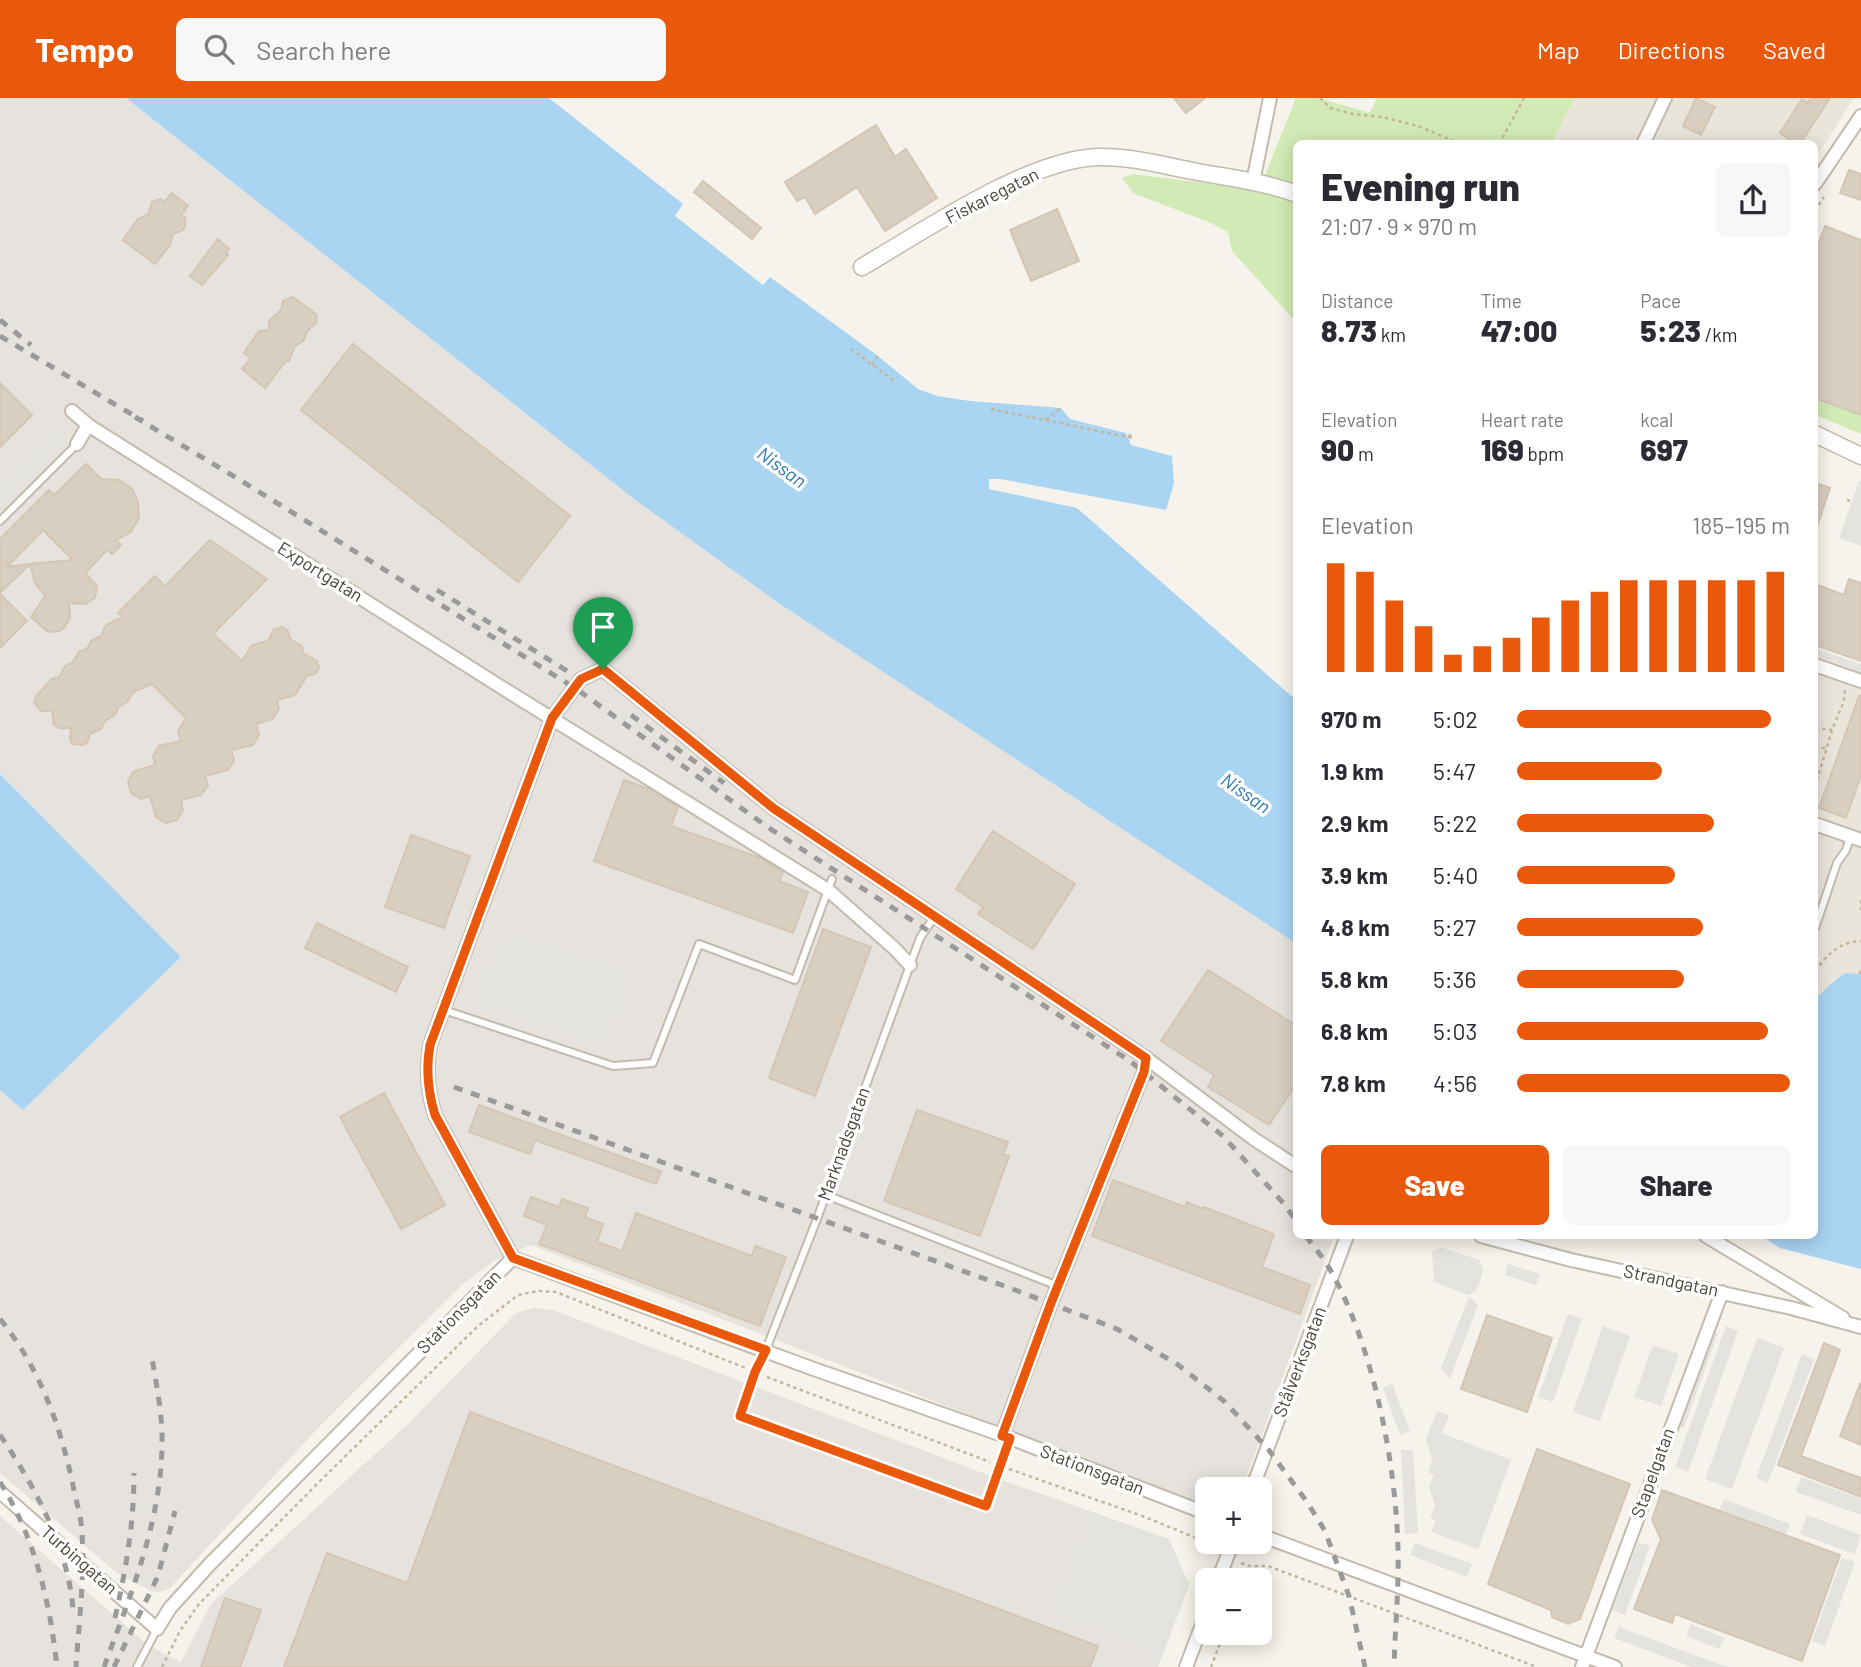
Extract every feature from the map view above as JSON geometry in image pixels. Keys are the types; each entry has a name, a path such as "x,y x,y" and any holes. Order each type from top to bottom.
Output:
{"street":[{"path":"1253,182 1270,98"},
{"path":"1645,140 1665,98"},
{"path":"1818,180 1861,116"},
{"name":"Fiskaregatan","path":"862,267 984,197 1032,173 1069,162 1120,157 1253,182 1293,193"},
{"name":"Exportgatan","path":"72,411 88,425 552,718 830,885 910,965"},
{"path":"77,444 88,425"},
{"path":"1818,435 1861,456"},
{"path":"1818,666 1861,681"},
{"path":"513,1258 441,1127 430,1099 428,1058 552,718 581,679 603,669 773,808 1146,1058 1254,1139 1293,1164"},
{"path":"1818,825 1858,839"},
{"path":"1006,1437 1058,1286 1144,1072 1146,1058"},
{"name":"Stålverksgatan","path":"1257,1477 1346,1239"},
{"name":"Strandgatan","path":"1492,1239 1571,1260 1791,1308 1860,1327"},
{"path":"1711,1239 1860,1327"},
{"name":"Stationsgatan","path":"157,1629 170,1608 210,1564 513,1258 1006,1437 1195,1509"},
{"name":"Stapelgatan","path":"1584,1661 1722,1292"},
{"name":"Turbingatan","path":"0,1492 157,1629"},
{"path":"1272,1540 1584,1661 1615,1667"},
{"path":"1223,1568 1228,1554"},
{"path":"1186,1667 1195,1643"}],"lane":[{"path":"0,521 77,444"},
{"path":"1818,919 1837,863 1858,839"},
{"path":"444,1010 613,1066 653,1063 699,944 795,980 830,885"},
{"name":"Marknadsgatan","path":"935,915 920,938 826,1195 740,1416 986,1506 1000,1466"},
{"path":"826,1195 1058,1286"},
{"path":"1000,1466 1006,1437"},
{"name":"Stationsgatan","path":"137,1667 157,1629"}],"path":[{"path":"1320,98 1330,108 1382,117 1451,140"},
{"path":"1501,140 1524,98"},
{"path":"851,349 894,381"},
{"path":"872,365 878,356"},
{"path":"1046,420 1061,408"},
{"path":"991,409 1133,438 1126,433"},
{"path":"1818,774 1844,701 1845,676"},
{"path":"1818,729 1832,730"},
{"path":"1818,749 1827,747"},
{"path":"1861,900 1861,912"},
{"path":"1818,968 1836,947 1847,942 1861,941"},
{"path":"162,1667 180,1630 199,1604 422,1379 478,1326 518,1295 538,1291 556,1292 1000,1466 1145,1517 1201,1540 1211,1551 1227,1558 1250,1566 1268,1566 1537,1667"},
{"path":"1211,1667 1219,1645"}],"shaded area":[{"path":"0,98 126,98 638,502 780,604 1293,941 1293,1239 1333,1239 1246,1477 1195,1477 1195,1502 531,1245 495,1260 462,1285 320,1426 169,1589 155,1593 117,1573 0,1473 0,1090 24,1109 181,957 0,774"},
{"path":"1574,98 1854,98 1818,154 1818,140 1554,140"},
{"path":"56,430 65,439 0,505 0,487"},
{"path":"1861,481 1861,546 1839,538"},
{"path":"1818,649 1861,664 1861,672 1818,657"},
{"path":"1818,668 1861,682 1861,974 1846,973 1833,979 1818,997"},
{"path":"516,933 631,973 605,1046 475,1000 495,940 512,946"},
{"path":"1440,1247 1480,1260 1483,1271 1477,1290 1468,1295 1434,1282 1432,1252"},
{"path":"1508,1264 1540,1274 1536,1285 1505,1275"},
{"path":"1469,1296 1478,1305 1450,1379 1441,1368"},
{"path":"534,1308 553,1310 996,1478 1169,1539 1189,1585 1158,1667 0,1667 0,1516 148,1645 181,1662 210,1605 408,1424 516,1313"},
{"path":"1568,1314 1582,1318 1553,1402 1538,1397"},
{"path":"1603,1326 1630,1336 1600,1421 1573,1412"},
{"path":"1726,1326 1738,1331 1688,1472 1675,1467"},
{"path":"1712,1330 1718,1333 1684,1428 1678,1426"},
{"path":"1757,1338 1784,1348 1732,1489 1705,1479"},
{"path":"1653,1345 1679,1354 1661,1406 1634,1397"},
{"path":"1802,1354 1814,1359 1768,1483 1756,1478"},
{"path":"1392,1383 1410,1431 1400,1435 1383,1388"},
{"path":"1437,1411 1449,1415 1442,1433 1511,1460 1478,1549 1431,1532 1436,1520 1430,1518 1435,1506 1429,1486 1434,1475 1428,1472 1432,1460 1426,1439"},
{"path":"1401,1450 1413,1450 1418,1533 1405,1534"},
{"path":"1801,1477 1861,1499 1861,1515 1796,1492"},
{"path":"1724,1499 1790,1524 1786,1535 1719,1511"},
{"path":"1091,1512 1169,1539 1189,1585 1158,1667 1143,1667 1150,1647 1053,1612"},
{"path":"1807,1515 1861,1535 1855,1554 1800,1534"},
{"path":"1638,1542 1650,1546 1625,1615 1612,1610"},
{"path":"1415,1543 1472,1564 1467,1577 1410,1555"},
{"path":"1842,1558 1855,1562 1825,1646 1812,1641"},
{"path":"1691,1624 1724,1638 1719,1649 1686,1636"},
{"path":"1619,1627 1727,1667 1692,1667 1614,1638"}],"green space":[{"path":"1296,98 1319,98 1370,113 1377,98 1574,98 1553,140 1293,140 1293,319 1232,251 1228,232 1133,193 1122,178 1133,174 1259,190"},
{"path":"1818,399 1861,415 1861,434 1818,416"}],"water":[{"name":"Nissan","path":"126,98 549,98 683,204 675,216 763,285 770,277 878,356 918,389 937,396 970,401 1061,408 1070,419 1126,433 1131,445 1172,456 1174,483 1166,510 1000,479 989,479 989,489 1077,508 1293,697 1293,941 780,604 638,502"},
{"path":"0,774 181,957 23,1110 0,1090"},
{"path":"1846,973 1861,974 1861,1269 1780,1248 1766,1239 1818,1239 1818,996"}],"building":[{"path":"1174,98 1205,98 1186,113"},
{"path":"1696,98 1715,107 1701,135 1683,126"},
{"path":"1811,98 1830,98 1803,140 1790,140 1780,133 1802,99 1808,103"},
{"path":"876,125 895,157 906,149 937,198 885,231 857,187 815,214 805,197 797,201 785,182"},
{"path":"1849,170 1861,174 1861,200 1840,193"},
{"path":"703,181 761,228 752,239 694,192"},
{"path":"172,193 188,206 181,215 185,218 185,225 183,230 173,234 170,245 155,264 123,240 138,219 148,215 152,202 161,199 164,202"},
{"path":"1057,209 1079,261 1031,281 1010,230"},
{"path":"1825,226 1861,240 1861,415 1818,399 1818,246"},
{"path":"218,239 229,249 226,253 228,255 202,285 190,276"},
{"path":"293,297 317,315 316,323 308,330 303,341 295,346 289,361 286,361 265,388 242,369 251,358 244,353 259,331 269,330 269,321 281,310 283,301"},
{"path":"353,344 570,516 518,582 301,410"},
{"path":"0,383 32,415 0,447"},
{"path":"86,464 101,479 119,480 132,489 138,502 139,517 131,532 116,540 121,545 112,554 107,550 85,573 97,586 95,598 85,604 69,603 70,618 59,631 48,632 31,617 45,596 35,583 30,564 0,593 0,539 49,490 54,495","holes":["43,530 73,560 7,567"]},
{"path":"1818,484 1830,488 1818,523"},
{"path":"210,540 267,579 213,634 242,661 252,645 268,641 274,629 282,627 288,631 290,639 302,646 303,653 317,661 319,668 315,674 307,676 295,695 277,700 279,709 273,719 256,724 259,735 253,745 231,750 234,760 228,770 205,776 208,785 201,795 181,800 183,810 177,820 166,823 156,817 150,796 141,799 131,793 128,781 134,771 155,765 153,756 159,746 181,741 178,731 186,718 152,684 133,692 115,715 105,721 101,729 90,734 87,743 83,745 72,744 71,728 54,725 52,711 41,711 34,702 36,696 52,679 59,677 65,666 72,663 79,652 101,636 106,625 123,617 118,613 155,576 165,586"},
{"path":"1849,579 1861,583 1861,661 1818,646 1818,585 1844,595"},
{"path":"0,594 27,621 0,648"},
{"path":"1859,696 1861,775 1846,818 1819,808"},
{"path":"624,780 649,789 678,807 671,826 760,858 783,872 779,881 808,892 793,933 594,861"},
{"path":"993,831 1075,884 1033,949 978,914 983,907 956,889"},
{"path":"411,835 470,856 444,928 385,907"},
{"path":"317,923 408,967 396,992 305,948"},
{"path":"823,929 871,947 815,1096 769,1078"},
{"path":"1208,970 1293,1023 1293,1089 1269,1125 1208,1087 1214,1075 1161,1041"},
{"path":"384,1093 445,1205 401,1229 340,1117"},
{"path":"479,1105 661,1171 656,1184 535,1140 530,1154 469,1132"},
{"path":"917,1110 1008,1142 1003,1154 1009,1156 980,1236 884,1201"},
{"path":"1113,1180 1185,1207 1187,1202 1203,1209 1204,1207 1274,1234 1262,1267 1310,1285 1300,1314 1092,1236"},
{"path":"531,1197 559,1207 562,1199 588,1208 585,1217 603,1224 597,1242 622,1251 636,1213 752,1256 755,1246 786,1257 760,1326 539,1244 547,1225 524,1216"},
{"path":"1487,1315 1552,1338 1527,1412 1461,1389"},
{"path":"1824,1343 1840,1350 1801,1456 1861,1478 1861,1497 1778,1465"},
{"path":"1861,1385 1861,1445 1840,1436"},
{"path":"470,1412 1098,1646 1090,1667 284,1667 327,1553 407,1583"},
{"path":"1537,1449 1630,1484 1580,1619 1568,1624 1552,1617 1551,1610 1488,1584"},
{"path":"1662,1490 1840,1555 1802,1661 1675,1614 1672,1623 1634,1609 1661,1539 1652,1520"},
{"path":"225,1598 261,1610 240,1667 201,1667"}],"railway":[{"path":"0,320 31,345"},
{"path":"0,336 143,421"},
{"path":"135,417 575,688 769,828 1130,1061 1223,1136 1293,1216"},
{"path":"437,590 577,677"},
{"path":"631,715 724,783"},
{"path":"454,1087 1010,1288 1117,1329 1177,1364 1224,1401 1268,1449 1325,1531 1349,1596 1365,1667"},
{"path":"1308,1239 1330,1270 1347,1305 1371,1372 1380,1408 1393,1481 1398,1549 1394,1667"},
{"path":"0,1319 26,1357 46,1397 62,1440 79,1512 82,1576 76,1667"},
{"path":"104,1667 144,1552 158,1493 162,1433 152,1358"},
{"path":"0,1435 37,1496 57,1540 70,1586 73,1609"},
{"path":"115,1618 129,1546 134,1473"},
{"path":"0,1482 32,1548 45,1595 57,1667"},
{"path":"114,1667 158,1576 175,1511"}],"route":[{"path":"603,669 773,808 1146,1058 1144,1072 1051,1303 1002,1436 1010,1438 986,1506 740,1416 755,1372 766,1350 513,1258 435,1115 430,1099 430,1045 526,786 552,718 581,679 603,669"}]}
